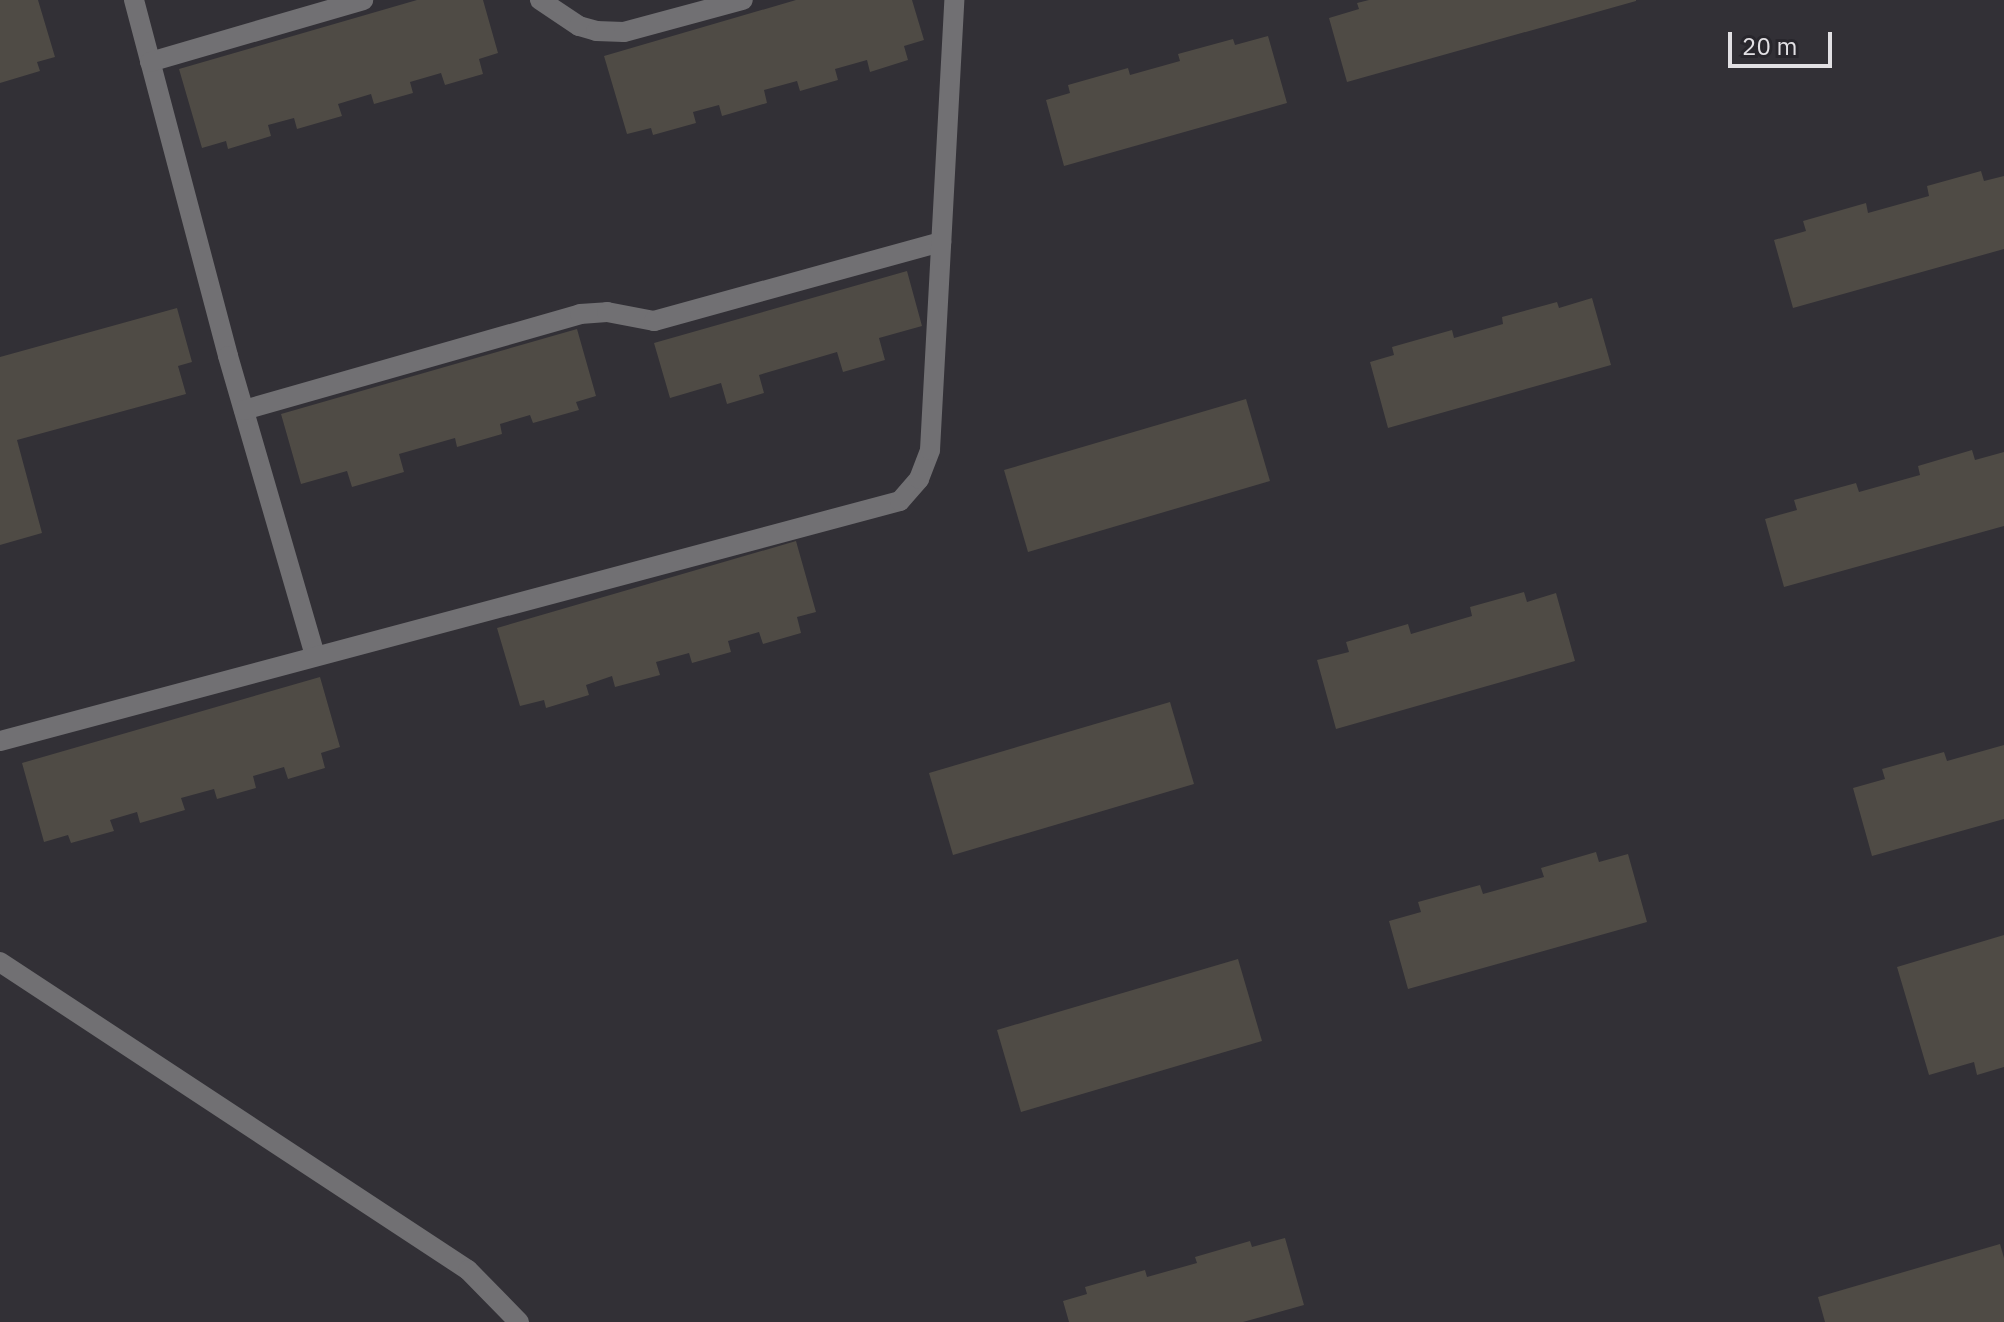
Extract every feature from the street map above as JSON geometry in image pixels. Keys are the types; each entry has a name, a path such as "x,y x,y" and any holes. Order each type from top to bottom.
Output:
{"street":[{"path":"134,0 244,410 315,656"},
{"path":"150,62 363,0"},
{"path":"540,0 579,26 624,32 743,0"},
{"path":"0,741 900,501 919,479 930,450 954,0"},
{"path":"244,410 580,314 607,312 654,321 941,242"},
{"path":"0,962 468,1270 519,1322"}],"building":[{"path":"0,0 38,0 55,57 37,62 40,71 0,83"},
{"path":"417,0 483,0 498,53 479,59 483,74 445,85 441,73 410,82 413,93 374,104 371,94 338,104 342,116 297,129 294,118 268,125 271,136 228,149 226,141 202,148 179,69"},
{"path":"796,0 912,0 924,40 904,46 908,60 870,72 867,60 835,69 838,80 800,91 797,81 764,90 767,103 722,116 719,105 693,112 696,123 653,135 651,128 627,134 604,56"},
{"path":"1369,0 1636,1 1347,82 1329,18 1359,9 1357,3"},
{"path":"1268,36 1287,103 1064,166 1046,100 1070,93 1068,85 1128,68 1130,75 1180,61 1178,54 1233,39 1235,45"},
{"path":"1981,171 1984,181 2004,176 2004,249 1793,308 1774,240 1806,231 1803,221 1866,203 1868,213 1929,196 1927,186"},
{"path":"907,271 922,326 879,338 885,360 843,372 837,352 759,375 764,393 727,404 721,383 670,398 654,343"},
{"path":"1592,298 1611,365 1388,428 1370,362 1394,355 1392,347 1452,330 1454,338 1503,324 1502,317 1557,302 1559,308"},
{"path":"177,308 192,362 178,366 186,394 17,440 42,533 0,545 0,357"},
{"path":"577,329 596,396 576,402 579,410 533,423 530,415 500,424 502,434 457,447 455,438 399,454 404,472 352,487 347,471 301,484 281,414"},
{"path":"1246,399 1270,481 1028,552 1004,470"},
{"path":"1972,450 1975,460 2004,452 2004,526 1784,587 1765,519 1797,510 1794,500 1856,483 1859,492 1920,475 1918,466"},
{"path":"796,541 816,612 797,617 801,633 763,644 759,632 728,641 731,652 692,663 689,653 656,662 660,675 615,687 612,676 586,685 589,695 546,708 544,700 520,706 497,628"},
{"path":"1524,592 1527,602 1556,593 1575,661 1336,729 1317,660 1349,652 1346,642 1408,624 1411,634 1472,616 1470,607"},
{"path":"320,677 340,747 321,753 325,768 288,779 284,767 253,776 256,788 217,799 214,789 181,798 185,810 140,823 137,812 110,820 114,831 71,843 68,835 44,842 22,763"},
{"path":"1170,702 1194,784 953,855 929,773"},
{"path":"2004,745 2004,819 1872,856 1853,788 1885,779 1882,769 1944,752 1947,761"},
{"path":"1596,852 1599,862 1628,854 1647,922 1408,989 1389,921 1421,912 1418,902 1480,885 1483,894 1544,877 1541,868"},
{"path":"2004,935 2004,1067 1977,1075 1974,1062 1929,1075 1897,967"},
{"path":"1238,959 1262,1041 1021,1112 997,1030"},
{"path":"1285,1238 1304,1305 1243,1322 1069,1322 1063,1301 1087,1294 1085,1287 1145,1270 1147,1277 1197,1263 1195,1257 1250,1241 1252,1247"},
{"path":"2000,1244 2004,1258 2004,1322 1825,1322 1818,1297"}]}
